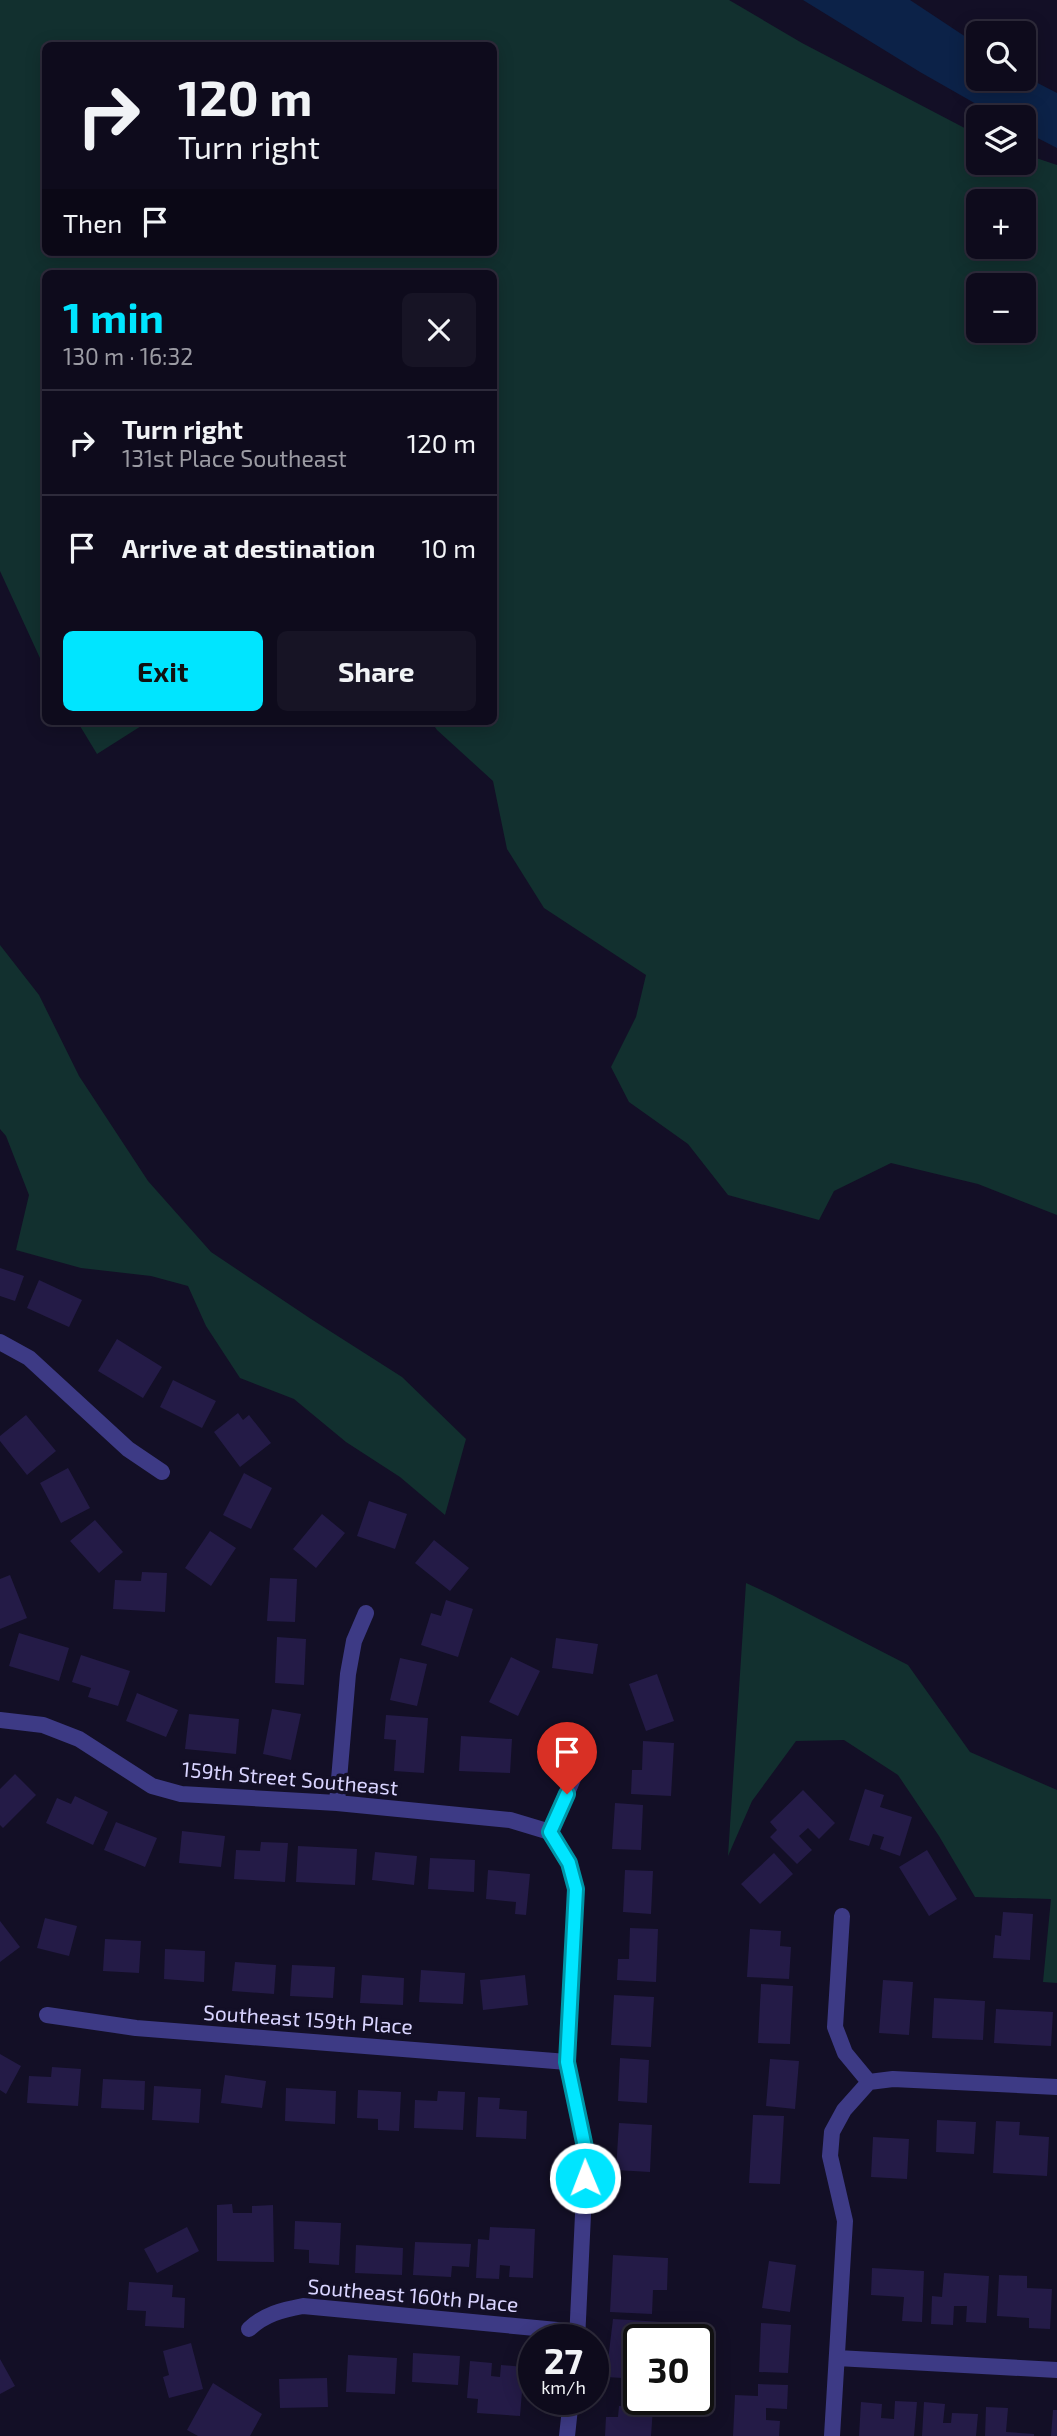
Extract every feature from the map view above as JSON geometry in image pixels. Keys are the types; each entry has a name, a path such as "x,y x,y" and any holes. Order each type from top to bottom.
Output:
{"street":[{"path":"0,1342 29,1358 128,1449 162,1472"},
{"path":"337,1803 348,1674 354,1641 366,1613"},
{"name":"159th Street Southeast","path":"0,1720 43,1725 79,1739 152,1786 181,1794 337,1803 510,1820 550,1832"},
{"path":"579,2324 586,2152 567,2062 576,1889 569,1863 550,1832 575,1774 581,1744"},
{"path":"842,1916 835,2027 845,2053 869,2082"},
{"name":"Southeast 159th Place","path":"47,2015 136,2028 567,2062"},
{"path":"831,2436 845,2221 830,2156 832,2132 844,2110 869,2082 893,2079 1057,2087"},
{"name":"Southeast 160th Place","path":"249,2329 261,2318 283,2309 303,2306 518,2329"},
{"path":"837,2358 1057,2370"},
{"path":"567,2436 569,2415"}],"green space":[{"path":"0,0 729,0 802,43 966,129 966,175 1036,175 1036,158 1057,165 1057,1215 978,1184 891,1163 834,1191 819,1220 728,1195 688,1144 629,1102 611,1067 636,1017 646,975 544,908 507,849 493,781 434,725 497,725 497,270 42,270 42,662 0,571"},
{"path":"79,725 143,725 97,754"},
{"path":"0,945 39,995 79,1076 148,1181 211,1252 402,1377 466,1439 445,1515 400,1477 346,1442 294,1399 240,1378 206,1326 188,1286 151,1276 81,1268 16,1250 29,1195 6,1136 0,1129"},
{"path":"746,1583 908,1665 970,1752 1057,1790 1057,1983 1043,1982 1051,1899 975,1897 939,1836 898,1775 844,1740 796,1741 752,1801 728,1856"}],"water":[{"path":"803,0 910,0 966,37 966,91 1036,91 1036,82 1057,93 1057,148 1036,137 1036,105 978,105"}],"building":[{"path":"0,1268 24,1276 15,1301 0,1296"},
{"path":"39,1280 82,1300 69,1327 27,1308"},
{"path":"117,1339 162,1367 143,1398 98,1371"},
{"path":"173,1380 216,1401 202,1428 160,1407"},
{"path":"238,1413 243,1420 249,1415 271,1443 240,1467 214,1432"},
{"path":"26,1415 56,1451 27,1475 0,1441 0,1436"},
{"path":"68,1468 90,1508 61,1523 40,1483"},
{"path":"244,1473 272,1488 251,1529 223,1515"},
{"path":"369,1501 407,1514 395,1549 357,1536"},
{"path":"322,1514 345,1533 316,1568 293,1549"},
{"path":"95,1520 123,1552 99,1573 70,1541"},
{"path":"210,1531 236,1548 211,1586 185,1568"},
{"path":"434,1540 469,1568 450,1591 415,1563"},
{"path":"142,1572 167,1573 165,1612 113,1609 115,1580 141,1581"},
{"path":"10,1575 27,1618 0,1629 0,1579"},
{"path":"270,1578 297,1579 295,1622 267,1621"},
{"path":"446,1600 473,1609 458,1657 421,1645 431,1613 441,1616"},
{"path":"19,1633 69,1648 59,1681 9,1666"},
{"path":"277,1637 306,1639 304,1685 275,1683"},
{"path":"556,1638 598,1644 593,1674 552,1668"},
{"path":"81,1655 130,1671 118,1706 88,1697 91,1688 72,1682"},
{"path":"511,1657 540,1671 518,1716 489,1702"},
{"path":"400,1658 427,1664 417,1706 390,1700"},
{"path":"657,1674 674,1721 646,1731 629,1684"},
{"path":"137,1693 178,1710 166,1737 126,1721"},
{"path":"272,1709 301,1714 291,1760 263,1754"},
{"path":"189,1714 239,1719 236,1754 185,1749"},
{"path":"386,1715 428,1718 424,1773 394,1771 396,1740 384,1739"},
{"path":"461,1736 512,1739 510,1773 459,1771"},
{"path":"643,1741 674,1743 671,1796 631,1794 632,1770 642,1770"},
{"path":"15,1774 36,1795 3,1828 0,1825 0,1789"},
{"path":"865,1789 884,1795 880,1807 912,1817 900,1856 880,1849 884,1837 873,1834 869,1846 849,1840"},
{"path":"803,1790 835,1823 819,1839 808,1828 799,1836 812,1850 797,1864 770,1837 777,1830 770,1822"},
{"path":"75,1796 108,1812 93,1845 46,1823 57,1798 71,1804"},
{"path":"615,1803 643,1805 641,1850 612,1849"},
{"path":"116,1822 157,1838 145,1867 104,1850"},
{"path":"182,1831 225,1836 221,1867 179,1863"},
{"path":"261,1842 288,1843 285,1882 234,1879 236,1850 260,1851"},
{"path":"298,1846 357,1849 355,1885 296,1882"},
{"path":"927,1850 957,1899 929,1916 899,1867"},
{"path":"375,1852 417,1856 414,1885 372,1880"},
{"path":"774,1853 793,1874 760,1904 741,1884"},
{"path":"430,1858 475,1860 474,1892 428,1889"},
{"path":"488,1870 530,1874 526,1915 515,1914 516,1902 486,1899"},
{"path":"625,1870 653,1871 651,1914 623,1912"},
{"path":"1003,1912 1033,1914 1030,1960 993,1958 995,1935 1001,1936"},
{"path":"45,1918 77,1926 69,1956 37,1948"},
{"path":"0,1921 20,1947 0,1962"},
{"path":"630,1928 658,1929 656,1982 617,1980 618,1959 629,1959"},
{"path":"750,1929 781,1931 780,1946 791,1947 789,1979 747,1977"},
{"path":"105,1939 141,1941 139,1973 103,1971"},
{"path":"165,1949 205,1951 204,1982 164,1979"},
{"path":"235,1962 276,1965 274,1994 232,1991"},
{"path":"292,1965 335,1967 333,1998 290,1996"},
{"path":"421,1970 465,1973 463,2004 419,2002"},
{"path":"362,1975 404,1978 403,2005 360,2003"},
{"path":"525,1975 528,2005 483,2010 480,1980"},
{"path":"883,1980 913,1982 909,2035 879,2033"},
{"path":"761,1984 793,1986 790,2044 758,2043"},
{"path":"614,1995 654,1997 651,2047 611,2045"},
{"path":"934,1998 985,2001 983,2040 932,2038"},
{"path":"996,2009 1053,2012 1051,2046 994,2043"},
{"path":"0,2054 21,2066 6,2094 0,2090"},
{"path":"620,2058 649,2060 647,2103 618,2101"},
{"path":"770,2059 799,2061 795,2109 766,2106"},
{"path":"52,2067 81,2069 78,2106 27,2103 29,2076 51,2077"},
{"path":"225,2075 266,2081 262,2108 221,2103"},
{"path":"103,2079 145,2081 144,2110 101,2108"},
{"path":"154,2086 201,2089 199,2123 152,2120"},
{"path":"286,2088 336,2091 335,2124 285,2121"},
{"path":"358,2090 401,2092 399,2131 378,2130 378,2119 357,2118"},
{"path":"438,2091 465,2092 463,2130 414,2128 415,2100 437,2101"},
{"path":"478,2097 500,2098 499,2109 527,2111 526,2139 476,2137"},
{"path":"753,2115 784,2116 780,2184 749,2183"},
{"path":"937,2120 976,2122 974,2154 936,2152"},
{"path":"996,2121 1020,2122 1019,2135 1049,2137 1047,2176 993,2173"},
{"path":"619,2123 652,2125 650,2172 616,2170"},
{"path":"873,2137 909,2139 907,2179 871,2177"},
{"path":"232,2204 233,2213 252,2213 252,2206 273,2205 274,2262 217,2261 217,2205"},
{"path":"295,2221 341,2223 339,2265 309,2263 309,2250 294,2249"},
{"path":"187,2227 199,2251 157,2273 144,2249"},
{"path":"490,2227 535,2229 533,2278 509,2277 510,2266 500,2265 499,2279 476,2278 478,2239 489,2240"},
{"path":"415,2242 471,2244 469,2267 452,2266 451,2277 413,2275"},
{"path":"356,2245 403,2248 402,2275 355,2273"},
{"path":"613,2255 668,2258 667,2290 653,2290 652,2314 610,2312"},
{"path":"769,2261 796,2265 790,2312 762,2308"},
{"path":"872,2268 924,2271 922,2322 902,2321 904,2297 871,2295"},
{"path":"944,2273 989,2276 986,2323 966,2322 967,2306 954,2306 953,2325 931,2324 932,2296 942,2297"},
{"path":"999,2275 1027,2276 1027,2288 1052,2289 1050,2329 1029,2328 1029,2318 997,2316"},
{"path":"129,2282 173,2285 172,2297 185,2298 184,2328 145,2326 146,2311 127,2310"},
{"path":"613,2319 662,2322 623,2324 623,2378 609,2377"},
{"path":"761,2323 791,2325 788,2373 759,2372"},
{"path":"191,2343 203,2389 169,2398 163,2377 169,2375 163,2351"},
{"path":"413,2353 460,2356 458,2385 412,2382"},
{"path":"348,2355 397,2358 395,2394 346,2392"},
{"path":"0,2359 15,2386 0,2394"},
{"path":"470,2361 492,2363 491,2376 500,2377 501,2365 518,2366 520,2416 477,2413 478,2399 467,2398"},
{"path":"327,2378 328,2407 280,2408 279,2379"},
{"path":"213,2383 262,2414 250,2436 198,2436 187,2430"},
{"path":"758,2384 788,2385 787,2409 766,2408 766,2420 780,2421 779,2436 733,2436 735,2395 758,2396"},
{"path":"895,2401 917,2402 914,2436 859,2436 861,2402 882,2404 881,2418 894,2419"},
{"path":"924,2402 945,2404 943,2423 951,2423 952,2413 978,2414 976,2436 922,2436"},
{"path":"619,2406 623,2406 623,2415 652,2415 651,2436 605,2436 606,2417 618,2417"},
{"path":"986,2407 1008,2408 1006,2432 1034,2436 985,2436"},
{"path":"1053,2410 1057,2410 1057,2436 1051,2436"}],"route":[{"path":"567,1794 550,1832 569,1863 576,1889 567,2062 586,2152 585,2178"}]}
